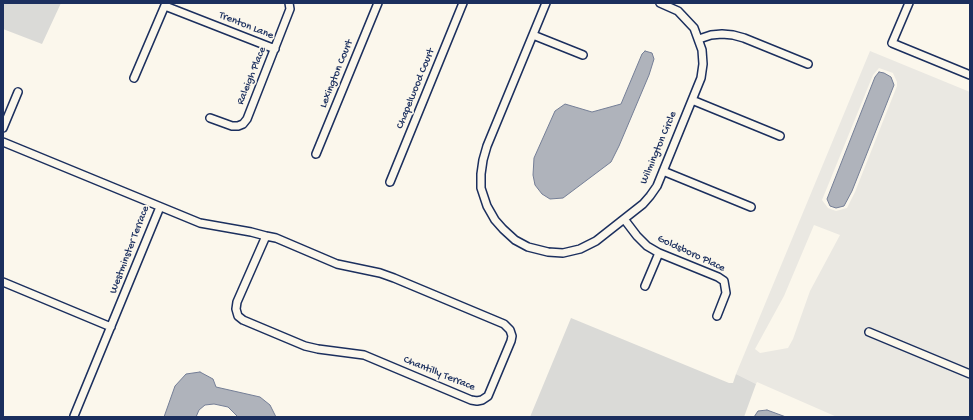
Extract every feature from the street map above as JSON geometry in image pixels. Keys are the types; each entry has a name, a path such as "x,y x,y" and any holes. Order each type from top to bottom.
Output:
{"street":[{"name":"Raleigh Place","path":"210,118 232,126 243,124 247,119 290,9 289,3"},
{"name":"Lexington Court","path":"316,154 378,3"},
{"name":"Chapelwood Court","path":"390,182 463,3"},
{"name":"Wilmington Circle","path":"546,3 487,146 483,160 481,188 487,206 495,220 515,240 528,247 548,252 563,253 580,249 596,241 643,204 650,196 663,171 701,78 703,64 702,50 694,28 678,11 660,3"},
{"path":"909,3 892,43 970,75"},
{"name":"Trenton Lane","path":"166,5 275,49"},
{"path":"134,78 166,5"},
{"path":"533,35 583,55"},
{"path":"699,39 711,35 733,35 808,64"},
{"path":"3,128 18,92"},
{"path":"692,100 780,136"},
{"name":"Westminster Terrace","path":"3,142 160,207 74,416"},
{"path":"663,171 751,207"},
{"name":"Chantilly Terrace","path":"160,207 200,223 266,236 276,238 337,264 394,278 504,324 510,330 512,336 511,341 488,396 482,400 471,400 364,355 305,346 243,320 238,316 236,309 237,302 266,236"},
{"name":"Goldsboro Place","path":"624,219 647,246 659,253 718,277 724,281 726,293 717,316"},
{"path":"645,286 659,253"},
{"path":"3,282 111,327"},
{"path":"869,332 970,374"}],"shaded area":[{"path":"3,3 61,3 42,44 3,29"},
{"path":"645,51 652,53 654,59 649,75 611,162 563,198 550,199 542,194 535,185 533,175 534,158 555,111 565,104 592,112 621,104 642,54"},
{"path":"870,51 970,92 970,370 867,328 865,333 970,377 970,417 837,417 757,382 756,384 736,374","holes":["879,68 893,73 897,86 855,192 847,208 836,211 828,208 822,200 873,75","814,225 840,235 810,291 793,339 788,348 760,353 755,349 784,296"]},
{"path":"879,72 891,77 894,85 852,191 844,206 836,208 830,206 827,199 875,77"},
{"path":"571,318 729,383 733,383 736,374 756,384 744,417 530,417"},
{"path":"200,372 213,379 216,387 260,397 270,405 276,417 238,417 228,407 214,404 205,405 199,410 196,417 164,417 175,386 186,374"},
{"path":"767,410 786,417 754,417 758,411"}]}
